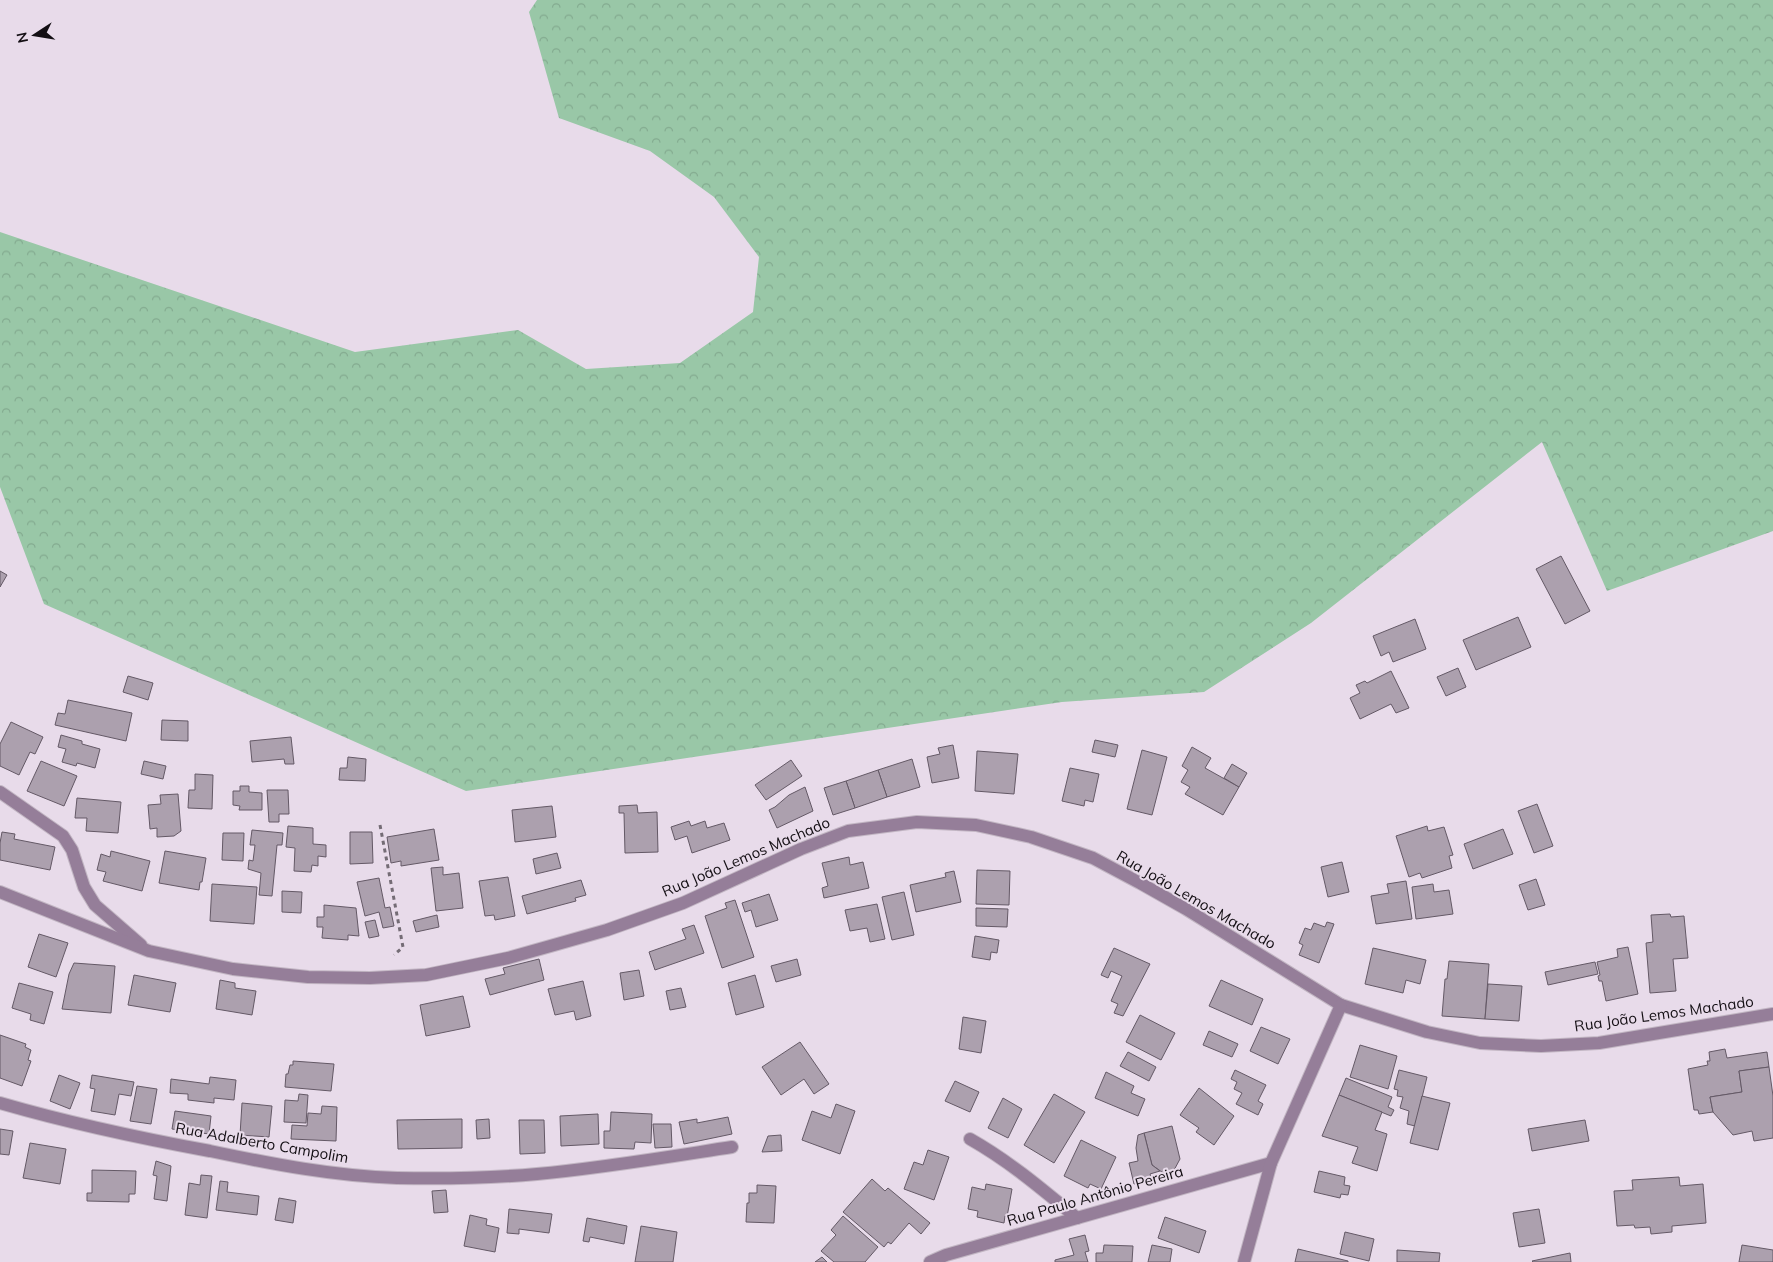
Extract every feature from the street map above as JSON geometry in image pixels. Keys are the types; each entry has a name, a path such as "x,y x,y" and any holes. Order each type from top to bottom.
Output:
{"street":[{"path":"0,792 63,836 72,850 84,887 94,905 149,951"},
{"name":"Rua João Lemos Machado","path":"0,892 149,951 233,970 308,977 370,978 426,975 508,958 607,930 683,903 801,849 848,831 917,822 976,824 1031,836 1092,858 1186,909 1341,1005 1427,1032 1480,1043 1541,1046 1599,1043 1773,1014"},
{"path":"1244,1262 1270,1163 1341,1005"},
{"name":"Rua Adalberto Campolim","path":"0,1104 60,1120 272,1164 326,1172 396,1178 458,1178 536,1174 611,1166 732,1147"},
{"path":"970,1138 1019,1170 1077,1218"},
{"name":"Rua Paulo Antônio Pereira","path":"930,1262 946,1255 1270,1163"}],"path":[{"path":"370,978 403,947 380,825"}],"green space":[{"path":"537,0 1773,0 1773,531 1607,591 1542,442 1311,623 1204,692 1062,702 466,791 44,604 0,487 0,232 355,352 518,330 586,369 680,363 753,312 759,257 714,197 650,151 559,118 529,12"}],"building":[{"path":"1561,556 1590,611 1565,624 1536,569"},
{"path":"0,571 7,575 0,587"},
{"path":"1518,617 1531,647 1476,670 1463,640"},
{"path":"1415,619 1426,649 1393,662 1389,652 1381,656 1373,636"},
{"path":"1458,668 1466,687 1446,696 1437,677"},
{"path":"1391,671 1409,708 1396,713 1391,704 1360,719 1350,698 1360,693 1356,685 1365,681 1367,683"},
{"path":"128,676 153,683 148,700 123,692"},
{"path":"68,700 132,713 126,741 55,725 58,713 65,714"},
{"path":"162,720 188,721 188,741 161,740"},
{"path":"11,722 43,737 35,754 30,752 19,775 0,766 0,744"},
{"path":"61,735 100,749 95,768 77,763 76,766 62,762 66,749 58,747"},
{"path":"291,737 294,764 285,764 284,759 252,762 250,741"},
{"path":"1095,740 1118,745 1115,757 1092,752"},
{"path":"953,745 959,778 932,783 927,757 940,754 938,748"},
{"path":"1192,747 1211,758 1205,768 1239,787 1223,815 1185,794 1190,787 1181,782 1188,770 1182,766"},
{"path":"1142,750 1167,757 1152,815 1127,809"},
{"path":"977,751 1018,754 1014,794 975,791"},
{"path":"348,757 366,759 365,781 339,780 340,768 347,768"},
{"path":"912,759 920,787 887,797 878,770"},
{"path":"791,760 802,776 766,800 755,785"},
{"path":"41,761 77,776 64,806 27,791"},
{"path":"144,761 166,766 163,779 141,774"},
{"path":"1232,764 1247,773 1239,787 1224,778"},
{"path":"1070,768 1099,774 1093,802 1085,800 1084,806 1062,801"},
{"path":"878,770 887,797 855,808 846,781"},
{"path":"195,774 213,775 212,809 188,808 189,790 195,790"},
{"path":"846,781 855,808 833,815 824,788"},
{"path":"240,786 249,786 249,792 262,793 262,810 239,810 240,806 233,805 233,791 240,791"},
{"path":"805,787 813,811 777,828 769,810 789,795"},
{"path":"267,790 288,790 289,814 279,814 279,822 269,822"},
{"path":"178,794 181,831 174,836 157,837 157,828 150,829 148,805 161,804 160,795"},
{"path":"77,798 121,802 118,833 86,831 87,818 75,818"},
{"path":"1537,804 1553,846 1534,853 1518,811"},
{"path":"637,805 638,813 657,812 658,852 625,853 624,813 619,813 619,806"},
{"path":"552,806 556,837 515,842 512,810"},
{"path":"689,821 691,826 705,821 707,828 724,823 730,840 692,853 687,836 675,840 671,827"},
{"path":"288,826 313,828 313,844 326,845 326,857 318,856 318,866 312,865 311,872 294,871 295,848 286,847"},
{"path":"1427,826 1428,831 1444,827 1453,855 1449,856 1452,868 1422,878 1420,873 1409,877 1396,836"},
{"path":"434,829 439,860 401,866 401,861 391,863 387,837"},
{"path":"1503,829 1513,854 1473,869 1464,844"},
{"path":"252,830 283,833 282,845 277,845 272,896 259,895 261,873 248,869 249,860 253,861 255,845 250,845"},
{"path":"2,832 15,834 14,839 55,847 50,870 0,860"},
{"path":"350,832 372,832 373,863 350,864"},
{"path":"223,833 244,833 243,861 222,860"},
{"path":"111,851 150,861 142,891 103,881 106,872 97,870 101,854 110,857"},
{"path":"165,851 206,858 199,890 159,883"},
{"path":"557,853 561,868 536,874 533,859"},
{"path":"849,857 850,865 863,862 869,888 824,898 822,888 828,886 822,863"},
{"path":"1342,862 1349,892 1328,897 1321,867"},
{"path":"443,867 443,875 459,873 463,908 436,911 431,868"},
{"path":"977,870 1010,871 1009,905 976,904"},
{"path":"954,871 961,902 916,912 910,885 946,877 945,873"},
{"path":"508,877 515,916 495,920 494,915 485,916 479,881"},
{"path":"379,878 385,908 390,907 394,926 383,928 379,912 365,916 357,882"},
{"path":"1536,879 1545,905 1528,910 1519,885"},
{"path":"581,880 586,895 575,898 576,901 527,914 522,896"},
{"path":"1406,881 1412,919 1376,924 1371,896 1389,893 1387,884"},
{"path":"212,884 257,887 254,924 210,921"},
{"path":"1433,884 1434,892 1449,890 1453,914 1416,919 1412,887"},
{"path":"282,891 302,892 301,913 282,912"},
{"path":"904,892 914,935 892,940 882,897"},
{"path":"769,894 778,920 756,927 751,910 745,912 742,903"},
{"path":"735,900 754,957 722,968 705,916 727,908 725,903"},
{"path":"877,904 885,939 870,942 867,928 850,931 845,910"},
{"path":"324,905 356,908 359,936 348,935 348,940 322,938 323,927 317,927 317,917 324,917"},
{"path":"976,908 1008,909 1007,927 976,926"},
{"path":"1670,914 1671,917 1684,916 1688,958 1673,959 1676,991 1650,993 1646,943 1653,942 1651,915"},
{"path":"437,915 439,927 416,932 413,921"},
{"path":"375,920 379,936 369,938 365,922"},
{"path":"1327,922 1334,924 1319,963 1299,955 1303,945 1299,943 1305,928 1311,930 1314,923 1325,927"},
{"path":"694,925 704,953 655,970 649,952 686,939 682,929"},
{"path":"39,934 68,943 56,977 28,967"},
{"path":"975,936 999,940 997,953 991,952 990,960 972,957"},
{"path":"1628,947 1638,994 1606,1001 1602,981 1599,981 1598,976 1600,975 1597,962 1618,957 1617,949"},
{"path":"1114,948 1150,964 1123,1016 1114,1013 1118,1004 1111,1001 1122,976 1111,971 1108,978 1101,975"},
{"path":"1373,948 1426,960 1420,984 1406,980 1403,993 1365,984"},
{"path":"539,959 544,980 490,995 485,979 505,974 503,968"},
{"path":"797,959 801,975 776,982 771,966"},
{"path":"1449,961 1489,964 1485,1019 1442,1016 1445,979 1447,979"},
{"path":"1595,962 1598,974 1548,985 1545,972"},
{"path":"74,963 115,966 111,1013 62,1009 69,974"},
{"path":"639,970 644,996 624,1000 620,973"},
{"path":"134,975 176,983 170,1012 128,1005"},
{"path":"755,975 764,1007 736,1015 728,983"},
{"path":"220,980 235,983 235,988 256,991 252,1015 216,1009"},
{"path":"1221,980 1263,999 1252,1025 1209,1006"},
{"path":"583,981 591,1016 576,1020 574,1011 555,1015 548,989"},
{"path":"19,983 53,992 44,1024 30,1020 31,1014 12,1008"},
{"path":"1488,984 1522,986 1519,1021 1485,1019"},
{"path":"681,988 686,1007 670,1010 666,991"},
{"path":"463,996 470,1027 426,1036 420,1005"},
{"path":"1140,1015 1175,1033 1161,1060 1126,1042"},
{"path":"963,1017 986,1021 981,1053 959,1049"},
{"path":"1261,1027 1290,1039 1278,1064 1250,1051"},
{"path":"1209,1031 1238,1044 1232,1057 1203,1045"},
{"path":"0,1035 26,1044 25,1047 31,1050 28,1060 31,1061 22,1086 0,1078"},
{"path":"800,1042 829,1084 814,1094 804,1079 781,1095 762,1067"},
{"path":"1360,1045 1397,1056 1388,1089 1350,1077"},
{"path":"1725,1049 1727,1058 1767,1052 1769,1067 1739,1071 1742,1092 1710,1097 1713,1112 1699,1114 1698,1110 1694,1110 1688,1069 1708,1065 1707,1061 1710,1061 1709,1052"},
{"path":"1128,1052 1156,1067 1149,1081 1120,1066"},
{"path":"293,1061 334,1064 331,1091 285,1087 286,1074 288,1074 290,1065 293,1065"},
{"path":"1769,1067 1773,1096 1773,1138 1754,1141 1752,1131 1733,1135 1713,1112 1710,1097 1742,1092 1739,1071"},
{"path":"1235,1070 1266,1085 1258,1101 1263,1104 1258,1115 1236,1104 1242,1093 1234,1089 1237,1082 1231,1079"},
{"path":"1399,1070 1427,1077 1415,1126 1407,1124 1409,1111 1400,1108 1403,1097 1397,1096 1398,1090 1394,1089"},
{"path":"1106,1072 1134,1086 1131,1093 1145,1099 1138,1116 1095,1098"},
{"path":"59,1075 80,1083 70,1109 50,1101"},
{"path":"92,1075 134,1082 131,1096 119,1094 115,1115 91,1111 95,1089 90,1088"},
{"path":"210,1077 236,1080 234,1100 214,1098 214,1103 188,1100 188,1094 170,1093 171,1079 209,1084"},
{"path":"1346,1078 1392,1097 1388,1107 1394,1110 1391,1116 1339,1095"},
{"path":"955,1081 979,1092 970,1112 945,1101"},
{"path":"137,1086 157,1089 151,1124 130,1121"},
{"path":"1199,1088 1234,1116 1214,1145 1196,1132 1199,1128 1180,1115"},
{"path":"299,1094 308,1095 306,1123 284,1122 285,1100 298,1101"},
{"path":"1054,1094 1085,1112 1054,1163 1024,1145"},
{"path":"1339,1095 1382,1112 1375,1130 1387,1134 1377,1171 1352,1163 1358,1147 1322,1136"},
{"path":"1422,1096 1450,1103 1438,1150 1410,1143"},
{"path":"1003,1098 1022,1109 1008,1138 988,1128"},
{"path":"242,1103 272,1106 269,1137 240,1135"},
{"path":"836,1104 855,1111 840,1154 802,1140 812,1111 831,1118"},
{"path":"322,1106 337,1107 336,1141 291,1139 292,1125 307,1126 308,1113 321,1114"},
{"path":"175,1111 211,1116 209,1134 172,1129"},
{"path":"611,1112 652,1114 651,1143 635,1142 634,1149 604,1148 604,1131 610,1131"},
{"path":"598,1114 599,1144 561,1146 560,1116"},
{"path":"728,1117 732,1134 684,1144 679,1122 697,1119 697,1123"},
{"path":"462,1119 462,1148 398,1149 397,1120"},
{"path":"489,1119 490,1138 477,1139 476,1120"},
{"path":"519,1120 544,1120 545,1153 520,1154"},
{"path":"1585,1120 1589,1141 1532,1151 1528,1129"},
{"path":"653,1124 671,1124 672,1147 655,1148"},
{"path":"1172,1126 1180,1159 1173,1172 1166,1175 1152,1165 1144,1133"},
{"path":"0,1129 13,1131 9,1155 0,1154"},
{"path":"1144,1133 1152,1165 1160,1171 1150,1174 1152,1179 1134,1184 1129,1163 1138,1161 1136,1148 1138,1135"},
{"path":"781,1135 782,1151 762,1152 768,1136"},
{"path":"1081,1140 1116,1157 1101,1189 1090,1184 1088,1188 1064,1176"},
{"path":"30,1143 66,1149 60,1184 23,1178"},
{"path":"928,1150 949,1157 934,1200 904,1189 914,1162 923,1165"},
{"path":"156,1161 171,1166 167,1201 154,1199 157,1176 153,1175"},
{"path":"92,1170 136,1171 135,1194 129,1194 129,1202 87,1201 87,1193 92,1193"},
{"path":"1319,1171 1345,1177 1344,1185 1350,1186 1348,1195 1341,1194 1340,1198 1314,1192"},
{"path":"201,1175 212,1176 207,1218 185,1215 189,1183 200,1185"},
{"path":"1679,1177 1680,1186 1703,1184 1706,1223 1672,1226 1672,1232 1651,1234 1650,1227 1635,1228 1634,1225 1617,1226 1614,1191 1633,1190 1632,1180"},
{"path":"872,1179 885,1191 888,1188 930,1223 921,1234 909,1223 891,1244 888,1242 884,1247 843,1212"},
{"path":"220,1181 228,1182 227,1192 259,1196 257,1215 216,1210"},
{"path":"986,1184 1012,1189 1007,1217 1005,1216 1004,1223 977,1217 978,1211 968,1209 972,1187 985,1190"},
{"path":"757,1185 776,1186 774,1223 746,1222 749,1193 757,1193"},
{"path":"446,1190 448,1212 434,1213 432,1191"},
{"path":"279,1198 296,1201 293,1223 275,1220"},
{"path":"509,1209 552,1214 549,1233 519,1229 519,1234 507,1233"},
{"path":"1539,1209 1545,1243 1519,1247 1513,1213"},
{"path":"470,1215 487,1219 486,1225 499,1228 495,1252 464,1246"},
{"path":"843,1216 878,1247 865,1262 834,1262 821,1251 836,1235 831,1230"},
{"path":"1165,1217 1206,1231 1199,1253 1158,1238"},
{"path":"587,1218 627,1226 624,1244 590,1237 589,1242 583,1241"},
{"path":"641,1226 677,1232 673,1262 635,1262"},
{"path":"1345,1232 1374,1239 1369,1261 1340,1254"},
{"path":"1085,1235 1089,1251 1085,1252 1088,1262 1055,1262 1055,1260 1074,1255 1069,1239"},
{"path":"1104,1245 1133,1246 1132,1262 1096,1262 1096,1253 1103,1253"},
{"path":"1152,1245 1172,1249 1170,1262 1148,1262"},
{"path":"1742,1245 1773,1250 1773,1262 1739,1262"},
{"path":"1298,1249 1348,1261 1348,1262 1295,1262"},
{"path":"1397,1250 1440,1253 1439,1262 1397,1262"},
{"path":"1570,1253 1571,1262 1532,1261"},
{"path":"822,1257 827,1262 815,1262"}]}
